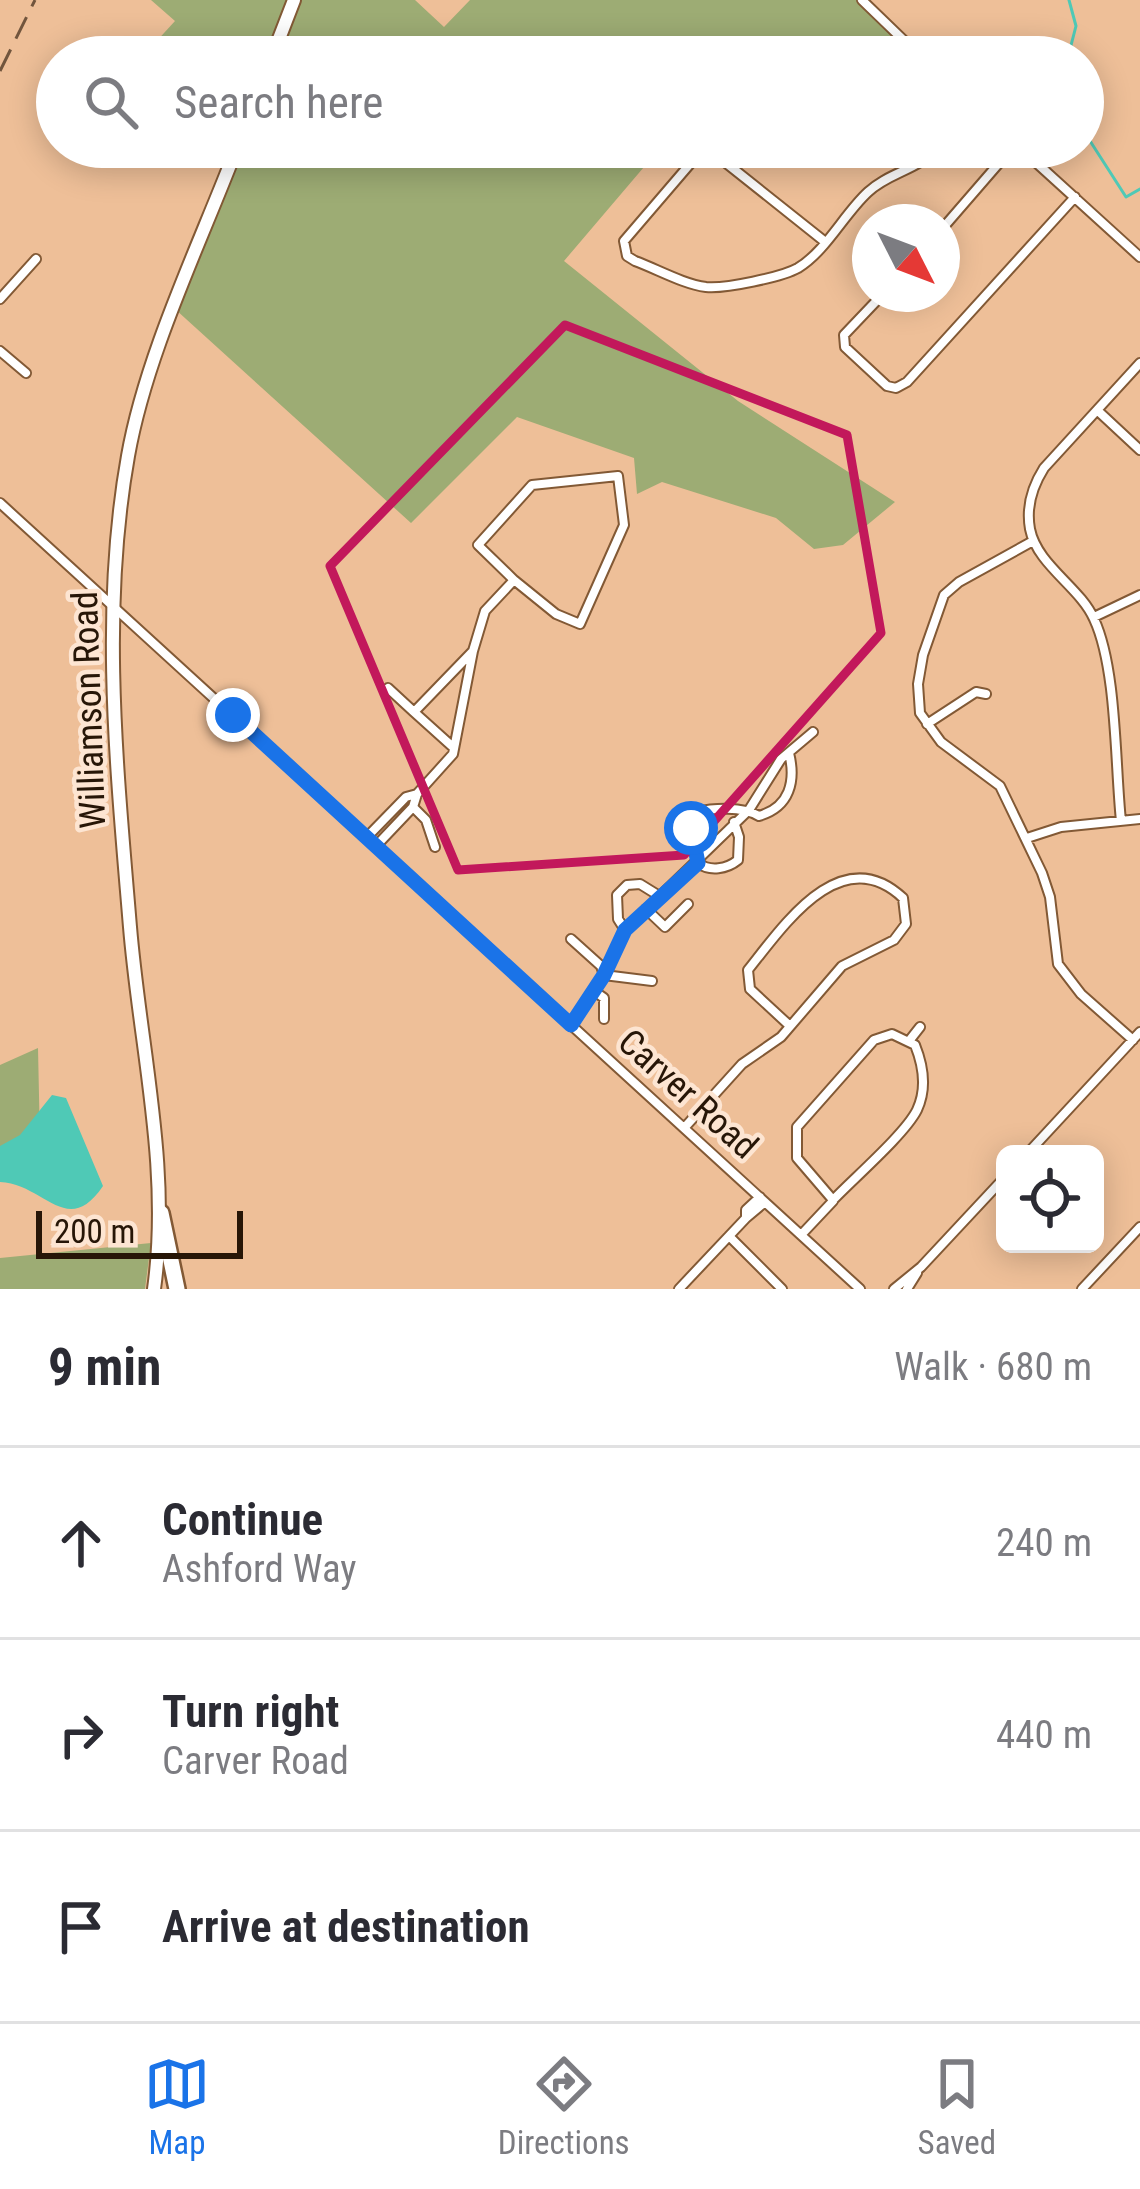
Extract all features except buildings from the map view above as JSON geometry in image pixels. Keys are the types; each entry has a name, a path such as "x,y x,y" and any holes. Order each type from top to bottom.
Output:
{"highway":[{"path":"161,1213 177,1289"}],"main road":[{"path":"280,36 293,0"},
{"name":"Williamson Road","path":"154,1289 161,1213 115,757 111,603 128,456 148,378 229,168"}],"street":[{"path":"862,0 899,36"},
{"path":"687,168 624,241 627,256 635,261 707,287 797,268 868,191 912,168"},
{"path":"732,168 824,241"},
{"path":"960,209 997,168"},
{"path":"1041,168 1140,257"},
{"path":"866,312 844,335 845,347 887,386 896,388 907,382 1075,197"},
{"path":"0,298 36,259"},
{"path":"0,351 26,373"},
{"path":"1120,821 1105,660 1094,617 1033,542 1028,509 1036,481 1140,363"},
{"path":"1096,410 1140,450"},
{"path":"618,476 624,525 580,624 556,614 514,580 478,545 532,485 618,476"},
{"name":"Carver Road","path":"0,502 860,1289"},
{"path":"1033,542 944,595 936,609 918,685 920,713 927,724 941,742 1000,786 1028,838 1050,897 1058,964 1081,994 1136,1036 1035,1145"},
{"path":"376,846 453,754 485,611 514,580"},
{"path":"1094,617 1140,595"},
{"path":"414,712 473,651"},
{"path":"388,688 454,748"},
{"path":"927,724 976,692 986,694"},
{"path":"571,1025 604,975 625,930 749,810 789,753 813,732"},
{"path":"698,863 691,828 695,812 749,810 759,816 773,812 785,800 794,772 789,753"},
{"path":"367,837 406,797 417,794"},
{"path":"412,807 426,820 435,847"},
{"path":"1028,838 1061,827 1140,819"},
{"path":"698,863 714,868 738,860 734,822"},
{"path":"686,1125 742,1064 790,1026 842,966 894,940 906,924 903,898 887,883 863,879 826,886 795,911 748,970 750,989 790,1026"},
{"path":"625,930 616,907 617,895 627,885 640,884 661,897"},
{"path":"646,909 665,927 688,904"},
{"path":"572,939 601,966 604,975"},
{"path":"604,975 652,981"},
{"path":"594,991 604,998 604,1019"},
{"path":"909,1041 920,1028"},
{"path":"801,1234 916,1112 923,1078 921,1061 909,1041 892,1034 874,1040 797,1127 797,1158 833,1200"},
{"path":"894,1289 996,1187"},
{"path":"679,1289 746,1218 746,1210 763,1199"},
{"path":"1082,1289 1140,1227"},
{"path":"728,1236 782,1289"},
{"path":"907,1289 921,1267"}],"highlighted area":[{"path":"565,325 847,435 881,633 684,855 458,870 330,566"}],"green space":[{"path":"151,0 415,0 444,27 470,0 859,0 901,36 161,36 175,21"},
{"path":"230,168 643,168 564,261 738,401 895,502 843,545 814,549 776,518 662,482 637,494 634,458 517,417 411,523 175,309"},
{"path":"38,1048 40,1143 0,1154 0,1065"},
{"path":"151,1243 145,1289 0,1289 0,1258"}],"water":[{"path":"52,1095 66,1098 103,1186 78,1208 66,1209 0,1182 0,1146 20,1135"}],"waterway":[{"path":"1069,0 1076,26 1073,36"},
{"path":"1104,163 1126,197 1140,189"}],"railway":[{"path":"0,71 35,0"}],"route":[{"path":"233,715 571,1025 604,975 625,930 698,863 691,828"}]}
